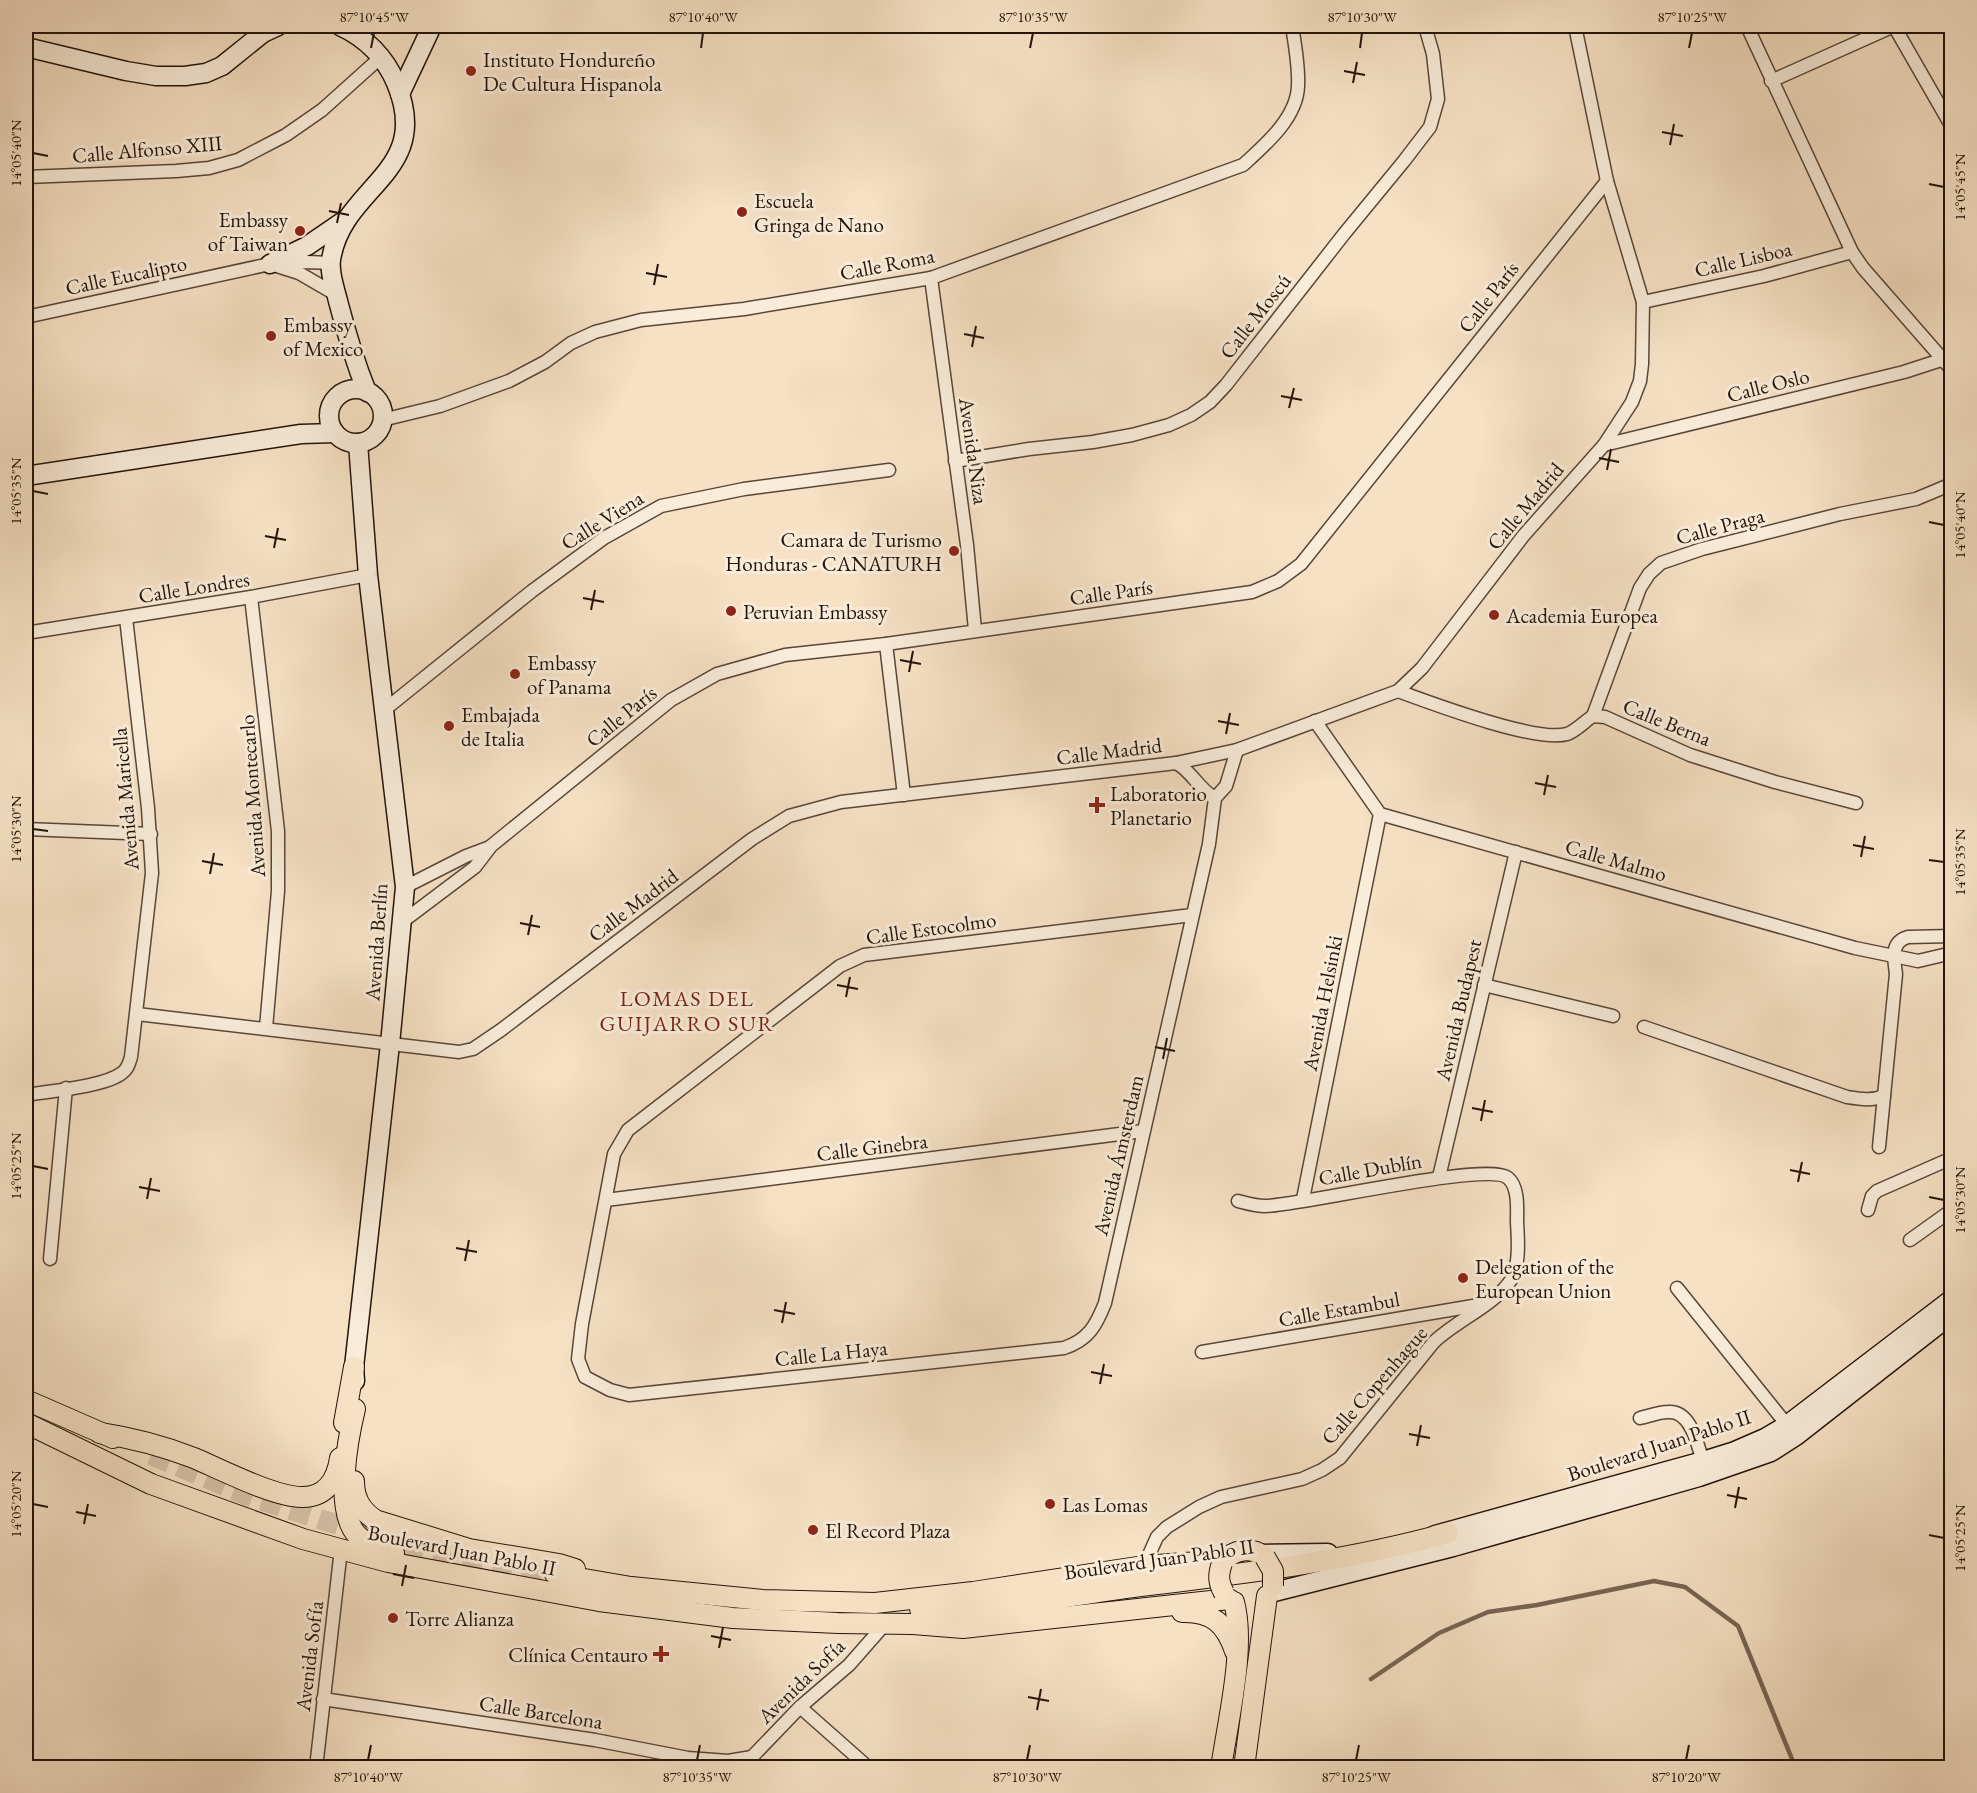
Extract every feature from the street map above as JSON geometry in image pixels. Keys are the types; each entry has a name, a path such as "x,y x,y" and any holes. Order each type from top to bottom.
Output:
{"main road":[{"path":"100,1433 161,1446 288,1495 302,1497 316,1495 329,1487 335,1478 354,1367"},
{"path":"26,1400 151,1455"},
{"path":"355,1408 354,1489 358,1504 375,1520 445,1543 505,1556 560,1564 632,1587"},
{"path":"355,1408 350,1430 345,1505 357,1535 380,1549 408,1558 693,1613"},
{"name":"Boulevard Juan Pablo II","path":"26,1423 151,1484 249,1520 340,1549 388,1562 576,1597 693,1613 776,1621 913,1624 963,1628 1229,1598"},
{"name":"Boulevard Juan Pablo II","path":"875,1604 894,1608 955,1609 1335,1559 1450,1540"},
{"name":"Boulevard Juan Pablo II","path":"913,1624 1335,1566 1450,1540"},
{"path":"1221,1767 1237,1658 1238,1627 1229,1598 1219,1584 1218,1573 1223,1562 1232,1553 1252,1550 1263,1556 1273,1570 1244,1767"},
{"name":"Boulevard Juan Pablo II","path":"555,1574 632,1587 768,1601 875,1604 973,1592 1144,1566 1223,1562"},
{"path":"1229,1598 1251,1605 1270,1592"},
{"path":"1096,1612 1141,1614 1195,1612 1208,1616 1225,1628 1237,1658"}],"street":[{"path":"26,47 126,71 156,76 185,76 206,73 222,66 263,33 278,26"},
{"path":"340,26 367,42 381,57 391,72 400,94 406,123 403,142 397,158 349,217 334,248 331,263 351,351 367,392 379,404 382,420 377,433 365,442 349,442 332,425 330,407 342,393 358,390 367,392"},
{"path":"400,94 432,26"},
{"name":"Calle Roma","path":"382,420 412,414 509,381 545,362 572,343 595,332 641,320 744,309 931,278 1243,165 1266,143 1290,113 1293,105 1298,88 1297,52 1292,26"},
{"name":"Calle Moscú","path":"956,461 1132,435 1170,425 1210,402 1226,385 1430,127 1438,99 1433,54 1425,26"},
{"name":"Calle Madrid","path":"137,1014 459,1052 473,1049 752,839 789,816 841,802 1176,763 1237,750 1398,691 1422,668 1524,535 1604,445 1632,402 1640,381 1643,302 1607,181 1575,26"},
{"path":"1747,26 1852,252 1863,268 1952,370"},
{"path":"1771,81 1894,26 1952,127"},
{"name":"Calle Alfonso XIII","path":"26,177 176,171 209,168 238,160 286,135 322,110 381,57"},
{"name":"Calle París","path":"402,922 475,867 491,846 671,700 717,674 786,655 886,644 1252,592 1286,576 1301,564 1607,181"},
{"path":"270,264 307,246 349,217"},
{"name":"Calle Lisboa","path":"1643,302 1764,276 1852,252"},
{"name":"Calle Eucalipto","path":"26,317 270,264 331,263"},
{"name":"Calle Eucalipto","path":"270,264 299,273 337,295"},
{"name":"Avenida Niza","path":"931,278 956,461 975,630"},
{"path":"342,393 351,351"},
{"name":"Calle Oslo","path":"1604,445 1904,372 1941,360"},
{"path":"26,476 301,434 332,425"},
{"name":"Avenida Berlín","path":"355,1408 354,1367 405,887 368,575 358,443"},
{"name":"Calle Viena","path":"383,711 532,591 604,538 661,506 744,489 889,470"},
{"name":"Calle Praga","path":"1593,716 1640,588 1649,574 1661,563 1702,549 1916,499 1947,486 1952,480"},
{"name":"Calle Londres","path":"26,633 251,597 368,575"},
{"name":"Avenida Montecarlo","path":"251,597 278,831 278,891 266,1028"},
{"name":"Avenida Maricella","path":"26,1095 103,1082 122,1074 131,1057 152,873 151,834 126,618"},
{"path":"886,644 904,795"},
{"name":"Calle Berna","path":"1398,691 1504,726 1546,735 1569,733 1593,716 1605,717 1690,755 1775,782 1856,803"},
{"path":"1315,721 1380,814"},
{"name":"Avenida Ámsterdam","path":"1083,1339 1091,1333 1105,1303 1209,844 1215,798 1226,786 1237,750"},
{"path":"1176,763 1185,767 1207,794 1215,798"},
{"name":"Calle Malmo","path":"1380,814 1844,945 1918,961 1952,953"},
{"name":"Avenida Helsinki","path":"1303,1199 1380,814"},
{"path":"26,829 151,834"},
{"name":"Calle París","path":"405,887 491,846"},
{"name":"Avenida Budapest","path":"1439,1177 1516,852"},
{"name":"Calle Estocolmo","path":"585,1377 578,1359 582,1324 614,1154 628,1130 840,966 864,955 1192,915"},
{"path":"1879,1147 1896,974 1893,955 1896,946 1902,939 1908,937 1952,936"},
{"path":"1484,985 1613,1016"},
{"path":"1644,1027 1847,1096 1862,1099 1884,1096"},
{"path":"50,1259 66,1088"},
{"name":"Calle Ginebra","path":"606,1200 1143,1131"},
{"path":"1868,1210 1872,1196 1877,1191 1952,1158"},
{"name":"Calle Dublín","path":"1238,1201 1264,1206 1363,1192 1439,1177 1499,1174 1509,1178"},
{"name":"Calle Copenhague","path":"1144,1566 1157,1538 1167,1527 1198,1507 1221,1497 1302,1479 1340,1458 1433,1343 1496,1296 1512,1279 1518,1252 1515,1188 1509,1178"},
{"path":"1910,1240 1952,1210"},
{"path":"1677,1288 1787,1425"},
{"name":"Boulevard Juan Pablo II","path":"1270,1592 1450,1540 1735,1451 1787,1425 1952,1299"},
{"name":"Calle Estambul","path":"1202,1352 1484,1305"},
{"name":"Boulevard Juan Pablo II","path":"1263,1556 1320,1554 1450,1540 1699,1477 1771,1452 1796,1436 1952,1314"},
{"name":"Calle La Haya","path":"585,1377 610,1390 629,1395 1064,1348 1083,1339"},
{"path":"1640,1418 1669,1411 1687,1419 1703,1461"},
{"name":"Avenida Sofía","path":"316,1767 340,1549"},
{"name":"Avenida Sofía","path":"749,1762 800,1707 849,1665 885,1624"},
{"name":"Calle Barcelona","path":"323,1699 595,1740 688,1758 749,1762"},
{"path":"800,1707 868,1767"}],"waterway":[{"path":"1371,1679 1439,1633 1488,1612 1537,1605 1654,1581 1685,1587 1738,1626 1794,1764 1798,1768"}],"tunnel":[{"path":"151,1455 253,1498 443,1558 555,1574"}],"place":[{"name":"Instituto Hondureño De Cultura Hispanola","path":"471,71"},
{"name":"Escuela Gringa de Nano","path":"742,212"},
{"name":"Embassy of Taiwan","path":"300,231"},
{"name":"Embassy of Mexico","path":"271,336"},
{"name":"Camara de Turismo Honduras - CANATURH","path":"954,551"},
{"name":"Peruvian Embassy","path":"731,611"},
{"name":"Academia Europea","path":"1494,615"},
{"name":"Embassy of Panama","path":"515,674"},
{"name":"Embajada de Italia","path":"449,726"},
{"name":"Laboratorio Planetario","path":"1097,805"},
{"name":"Delegation of the European Union","path":"1463,1278"},
{"name":"Las Lomas","path":"1050,1504"},
{"name":"El Record Plaza","path":"813,1530"},
{"name":"Torre Alianza","path":"393,1618"},
{"name":"Clínica Centauro","path":"661,1654"}],"district":[{"name":"LOMAS DEL GUIJARRO SUR","path":"687,1010"}]}
